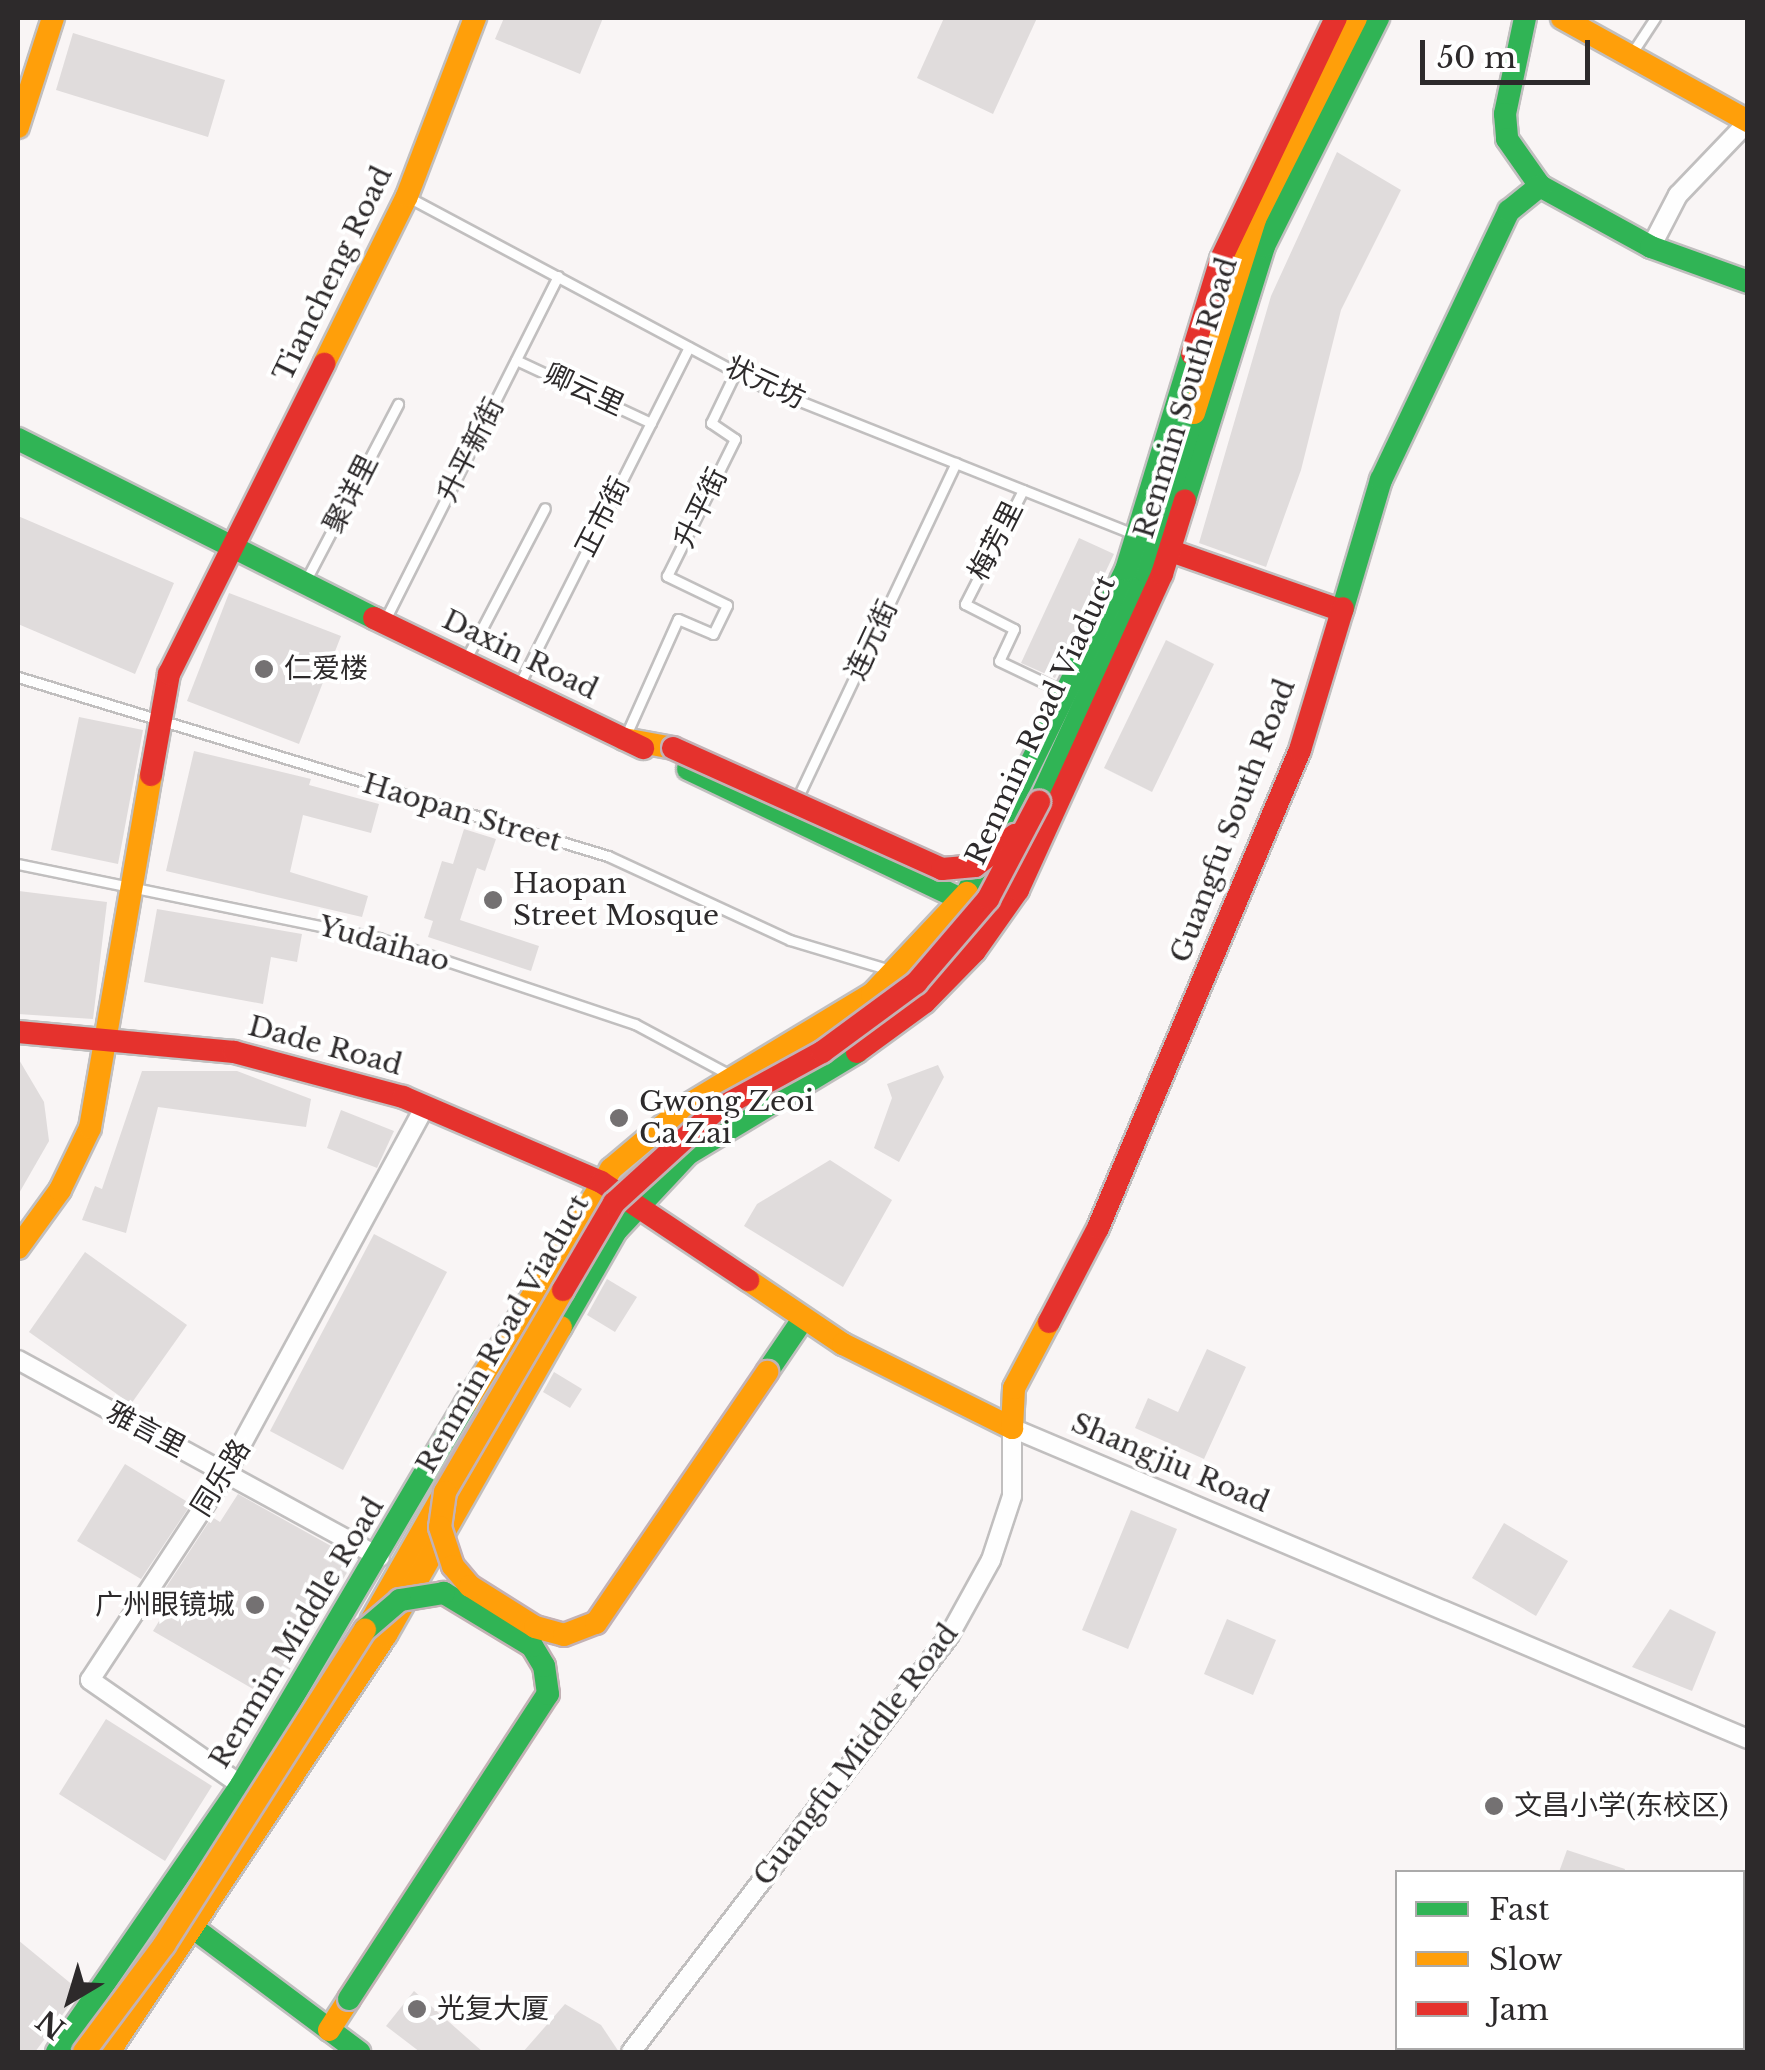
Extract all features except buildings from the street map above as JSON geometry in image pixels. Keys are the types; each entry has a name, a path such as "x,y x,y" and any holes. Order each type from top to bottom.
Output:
{"main road":[{"path":"18,128 52,18"},
{"name":"Tiancheng Road","path":"18,1248 80,1156 106,1040 169,674 407,196 476,18"},
{"name":"Renmin South Road","path":"601,1182 641,1138 733,1077 819,1030 898,972 964,900 1068,695 1139,536 1222,259 1335,18"},
{"name":"Renmin Road Viaduct","path":"84,2052 164,1945 371,1621 614,1203 716,1110 834,1044 916,983 988,899 1039,802 1145,572 1255,219 1356,18"},
{"name":"Renmin South Road","path":"638,1206 718,1132 854,1054 914,1011 1000,918 1066,796 1171,550 1264,246 1378,18"},
{"path":"1524,18 1505,114 1507,138 1540,186 1651,246 1748,282"},
{"path":"1562,18 1748,122"},
{"name":"Guangfu South Road","path":"1012,1428 1014,1388 1098,1228 1300,750 1381,480 1509,210 1540,186"},
{"name":"Daxin Road","path":"18,439 232,550 1000,918"},
{"path":"1171,550 1342,611"},
{"path":"624,738 672,748 942,869 991,858 1039,802"},
{"name":"Dade Road","path":"18,1032 234,1052 425,1106 601,1182"},
{"name":"Shangjiu Road","path":"601,1182 803,1319 1012,1428"},
{"name":"Renmin Middle Road","path":"57,2052 164,1906 241,1785 601,1182"},
{"path":"109,2052 196,1930 386,1634 568,1310 638,1206"},
{"path":"445,1492 443,1544 462,1578 536,1628 578,1633 613,1607 803,1319"},
{"path":"329,2030 548,1694 544,1666 532,1646 457,1598 417,1594 371,1621"},
{"path":"164,1906 359,2052"}],"street":[{"path":"1651,246 1678,195 1748,122"},
{"name":"同乐路","path":"241,1785 90,1680 226,1473 425,1106"},
{"name":"雅言里","path":"18,1360 380,1556"},
{"name":"Shangjiu Road","path":"1012,1428 1748,1740"},
{"name":"Guangfu Middle Road","path":"631,2052 950,1636 991,1560 1012,1496 1012,1428"}],"lane":[{"path":"1631,56 1654,18"},
{"name":"状元坊","path":"407,196 736,372 1139,536"},
{"name":"升平新街","path":"384,623 558,276"},
{"name":"正市街","path":"518,687 689,346"},
{"name":"卿云里","path":"516,360 651,422"},
{"name":"升平街","path":"624,738 678,618 713,634 727,605 668,576 735,439 711,424 736,372"},
{"name":"聚详里","path":"304,584 398,404"},
{"name":"连元街","path":"788,817 956,462"},
{"name":"梅芳里","path":"1022,490 965,604 1014,629 999,660 1068,695"},
{"path":"465,662 544,508"},
{"name":"Haopan Street","path":"18,677 608,856 790,940 898,972"},
{"name":"Yudaihao","path":"18,864 134,883 378,938 635,1024 733,1077"}],"traffic: fast":[{"path":"1185,500 1264,246 1378,18"},
{"path":"1525,18 1505,114 1507,139 1540,186 1651,247 1748,282"},
{"path":"1343,608 1381,480 1509,211 1540,186"},
{"path":"967,893 1126,570 1192,354"},
{"path":"1039,802 1145,571 1194,413"},
{"path":"18,439 374,618"},
{"path":"688,769 977,907"},
{"path":"561,1327 616,1231 688,1154 857,1052"},
{"path":"767,1372 803,1319"},
{"path":"57,2052 241,1785 466,1403"},
{"path":"349,1999 548,1694 544,1666 532,1646 444,1593 400,1600 365,1630"},
{"path":"184,1921 359,2052"},
{"path":"1745,1954 1748,1945"}],"traffic: slow":[{"path":"18,127 53,18"},
{"path":"324,364 407,196 475,18"},
{"path":"1194,413 1255,219 1356,18"},
{"path":"1562,18 1748,121"},
{"path":"624,739 673,748"},
{"path":"18,1248 60,1190 90,1128 151,775"},
{"path":"466,1403 611,1169 686,1106 872,994 967,893"},
{"path":"748,1280 843,1344 1012,1428 1014,1388 1049,1322"},
{"path":"563,1290 445,1492 440,1527 453,1566 470,1586 535,1627 564,1635 596,1623 767,1372"},
{"path":"109,2052 386,1635 561,1327"},
{"path":"371,1621 444,1493"},
{"path":"84,2052 164,1945 365,1630"},
{"path":"329,2030 349,1999"}],"traffic: jam":[{"path":"1192,354 1221,259 1336,18"},
{"path":"151,775 169,674 324,364"},
{"path":"857,1052 925,1002 975,951 1018,890 1162,574 1185,500"},
{"path":"1171,551 1342,611"},
{"path":"1049,1322 1098,1228 1300,750 1343,608"},
{"path":"374,618 643,748"},
{"path":"673,748 942,869 975,866 1015,835"},
{"path":"563,1290 614,1203 716,1110 822,1052 916,983 988,899 1039,802"},
{"path":"18,1032 234,1052 403,1097 601,1182 748,1280"}],"place":[{"name":"仁爱楼","path":"264,669"},
{"name":"Haopan Street Mosque","path":"493,900"},
{"name":"Gwong Zeoi Ca Zai","path":"619,1118"},
{"name":"广州眼镜城","path":"255,1605"},
{"name":"文昌小学(东校区)","path":"1494,1806"},
{"name":"光复大厦","path":"417,2009"}]}
